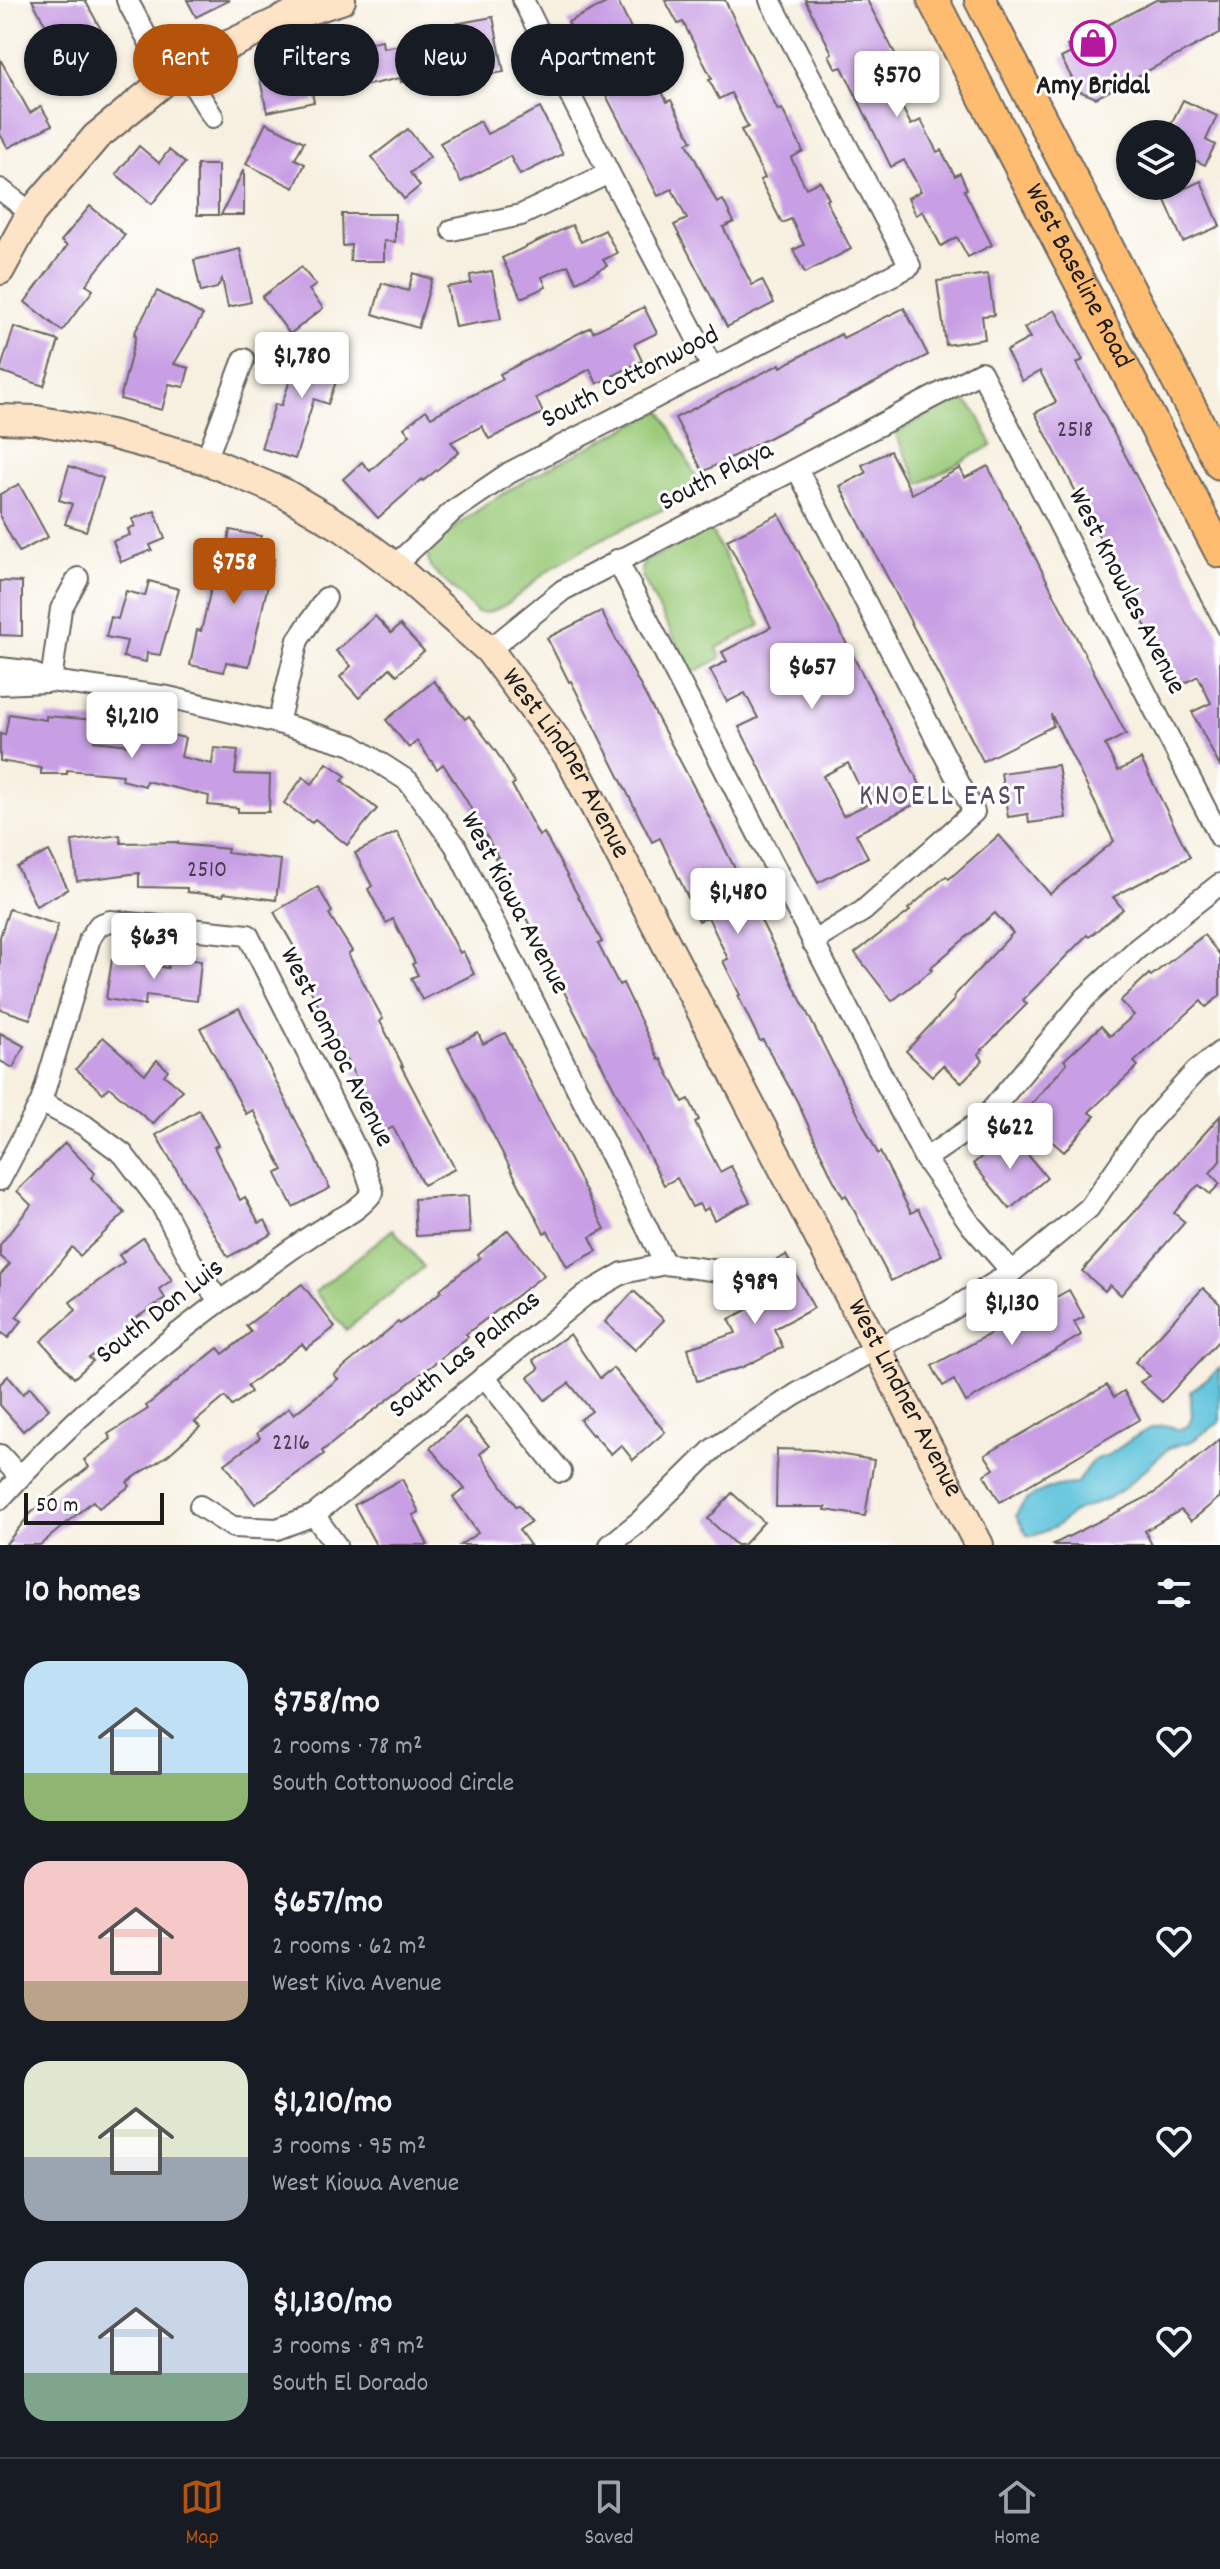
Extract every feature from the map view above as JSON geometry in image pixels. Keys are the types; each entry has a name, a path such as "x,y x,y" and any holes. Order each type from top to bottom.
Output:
{"main road":[{"name":"West Baseline Road","path":"933,0 1220,552"},
{"name":"West Baseline Road","path":"980,0 1220,464"}],"street":[{"path":"127,0 143,24"},
{"path":"238,41 290,16 341,0"},
{"path":"523,0 609,173 713,369"},
{"name":"South Cottonwood","path":"394,566 453,511 509,473 910,266 770,0"},
{"path":"0,270 31,213 96,137 146,96"},
{"path":"195,96 213,117"},
{"path":"452,230 521,215 609,173"},
{"path":"0,189 31,213"},
{"path":"206,460 244,359"},
{"name":"South Playa","path":"489,650 563,590 981,372"},
{"name":"West Knowles Avenue","path":"981,372 1220,837"},
{"name":"West Lindner Avenue","path":"0,419 36,420 110,434 206,460 284,493 345,529 394,566 489,650 569,757 979,1545"},
{"path":"797,469 974,812 863,911 812,942"},
{"path":"617,560 925,1159 971,1225 1012,1272"},
{"path":"51,681 61,609 78,578"},
{"path":"278,723 298,640 326,598"},
{"name":"West Kiowa Avenue","path":"0,668 26,671 51,681 168,697 278,723 352,745 408,781 455,845 665,1264"},
{"name":"West Kiowa Avenue","path":"0,684 24,685 51,681"},
{"path":"925,1159 984,1119 1086,997 1138,948 1220,884"},
{"name":"West Lompoc Avenue","path":"41,1102 90,938 99,925 110,921 248,935 364,1165 373,1192"},
{"path":"610,1545 640,1521 713,1449 795,1395 948,1312 1012,1272 1089,1208 1145,1127 1196,1071 1220,1052"},
{"path":"0,1180 41,1102 84,1125 123,1154 161,1204 191,1261 219,1301"},
{"name":"South Don Luis","path":"0,1499 70,1425 117,1382 219,1301 320,1230 361,1208 373,1192"},
{"name":"South Las Palmas","path":"200,1506 233,1527 277,1529 314,1515 585,1295 623,1273 665,1264 719,1271"},
{"path":"484,1376 561,1472"},
{"path":"0,1455 20,1477"},
{"path":"314,1515 336,1545"}],"green space":[{"path":"956,399 974,410 992,445 920,484 895,433"},
{"path":"661,410 703,490 567,558 496,610 477,612 430,567 427,553 478,510 538,474"},
{"path":"710,529 761,625 717,648 721,658 692,673 641,569 645,561"},
{"path":"393,1229 424,1267 346,1330 315,1292"}],"water":[{"path":"1220,1368 1220,1422 1192,1441 1169,1448 1109,1498 1075,1511 1056,1527 1033,1536 1027,1535 1016,1516 1026,1501 1049,1488 1076,1484 1093,1461 1151,1428 1169,1426 1178,1430 1189,1425 1192,1416 1190,1392"}],"building":[{"path":"32,0 85,0 98,24 45,24"},
{"path":"187,0 230,0 196,17"},
{"path":"617,0 629,24 569,24"},
{"path":"665,0 725,0 778,111 782,109 803,151 791,158 806,188 820,181 829,199 826,200 851,249 805,273 793,250 804,245 791,219 782,223 760,180 765,178 741,130 748,127 731,93 719,99 683,22 678,24"},
{"path":"805,0 867,0 913,88 897,97 911,125 921,120 937,152 941,150 955,176 960,173 967,189 964,190 992,245 968,257 957,237 941,246 923,211 916,215 908,198 921,191 904,160 891,167 842,67 836,69 829,55 832,53"},
{"path":"1156,0 1220,0 1220,33 1096,98 1079,91 1061,58 1071,53 1067,46"},
{"path":"493,17 494,24 454,24"},
{"path":"495,27 504,72 495,73"},
{"path":"382,40 383,48 395,46 395,79 379,83 379,41"},
{"path":"0,59 30,113 41,106 52,125 8,148 0,134"},
{"path":"264,96 313,96 314,102 267,112"},
{"path":"606,96 664,96 667,102 671,100 692,141 687,143 717,203 723,200 734,222 723,227 752,285 762,280 774,303 727,327 674,225 687,219 672,189 658,196"},
{"path":"1183,100 1217,116 1206,140 1215,145 1205,165 1196,161 1196,120 1173,120"},
{"path":"540,108 563,154 520,175 510,156 461,182 440,143 480,121 487,134"},
{"path":"266,123 304,142 295,159 305,164 294,188 246,164"},
{"path":"408,129 430,157 410,173 420,186 404,199 372,157"},
{"path":"139,146 159,163 169,150 185,163 152,204 116,174"},
{"path":"197,165 218,165 218,215 197,215"},
{"path":"244,169 244,215 221,215"},
{"path":"1201,181 1220,226 1183,242 1165,200 1196,200 1196,183"},
{"path":"90,206 125,235 86,284 93,290 62,331 25,302 67,246 61,241"},
{"path":"342,214 395,214 395,242 384,241 384,261 350,261 351,245 343,246"},
{"path":"572,225 581,242 605,230 617,253 603,260 607,266 577,282 568,265 542,277 546,287 521,298 502,258"},
{"path":"240,249 251,302 228,307 222,279 217,288 201,292 194,260"},
{"path":"301,267 316,285 309,290 323,308 290,334 262,297"},
{"path":"492,271 501,319 455,327 447,287 471,283 470,275"},
{"path":"413,273 432,279 418,328 373,314 382,283 408,291"},
{"path":"988,274 994,315 982,316 985,339 946,345 937,281"},
{"path":"157,291 203,315 174,364 189,368 184,387 169,384 162,410 120,399 134,334"},
{"path":"644,307 657,333 634,344 642,361 597,384 590,369 536,398 543,413 489,439 482,426 451,442 459,452 422,479 378,518 343,479 362,462 370,471 410,435 404,428 426,410 431,417 503,379 500,374 591,327 593,332"},
{"path":"904,308 928,355 703,472 675,418 841,334 843,338"},
{"path":"1055,310 1083,360 1077,363 1220,636 1220,767 1192,712 1211,703 1198,676 1177,687 1035,413 1056,402 1040,371 1022,381 1006,351 1030,338 1024,328"},
{"path":"14,327 59,341 44,386 0,371"},
{"path":"303,344 344,359 328,404 314,399 295,459 261,448 275,404 281,406"},
{"path":"890,451 912,494 960,468 965,478 988,466 1126,734 1105,745 1118,771 1141,759 1190,857 1113,897 1123,909 1089,937 1087,935 1023,1000 1027,1004 978,1054 983,1060 961,1083 943,1065 932,1076 906,1051 1013,933 995,913 930,968 932,970 892,1001 855,953 999,835 1050,894 1114,841 1051,714 1053,726 983,761 840,486 866,473 862,465"},
{"path":"69,466 103,478 86,531 65,524 72,504 59,500"},
{"path":"19,484 48,537 19,552 0,517 0,494"},
{"path":"155,511 165,539 150,545 152,550 121,562 113,541 130,535 128,529 135,526 132,519"},
{"path":"779,514 927,798 856,834 868,857 818,883 739,727 758,718 745,693 727,702 710,670 727,661 722,652 771,627 727,540","holes":["848,763 868,804 843,816 823,776"]},
{"path":"230,530 261,536 257,556 274,559 249,666 226,662 224,672 190,665 215,572 222,574"},
{"path":"0,581 22,582 22,636 0,635"},
{"path":"149,581 179,589 160,655 147,653 146,662 123,657 127,641 106,637 111,617 118,619 126,591 145,596"},
{"path":"601,611 696,791 878,1154 880,1152 911,1213 918,1209 942,1255 891,1281 846,1195 843,1197 832,1177 797,1101 763,1040 760,1041 723,961 728,959 708,917 699,921 660,838 652,842 547,638"},
{"path":"375,616 391,633 400,625 424,651 397,675 390,668 359,698 340,677 351,666 336,651"},
{"path":"434,681 465,719 469,716 497,753 515,783 512,785 539,836 544,833 585,909 602,942 598,944 619,985 623,983 659,1060 683,1102 689,1099 699,1120 695,1122 720,1172 731,1166 750,1202 714,1220 708,1208 703,1211 699,1204 692,1207 677,1178 664,1185 465,798 443,764 437,769 417,741 409,748 386,720"},
{"path":"9,714 46,720 46,716 96,720 94,741 130,745 135,727 185,738 181,757 212,764 214,748 238,750 235,774 270,775 269,812 238,812 238,808 208,805 209,796 146,781 145,786 122,780 123,775 67,770 67,774 41,774 41,768 0,761 0,734 5,735"},
{"path":"327,763 346,776 342,781 377,809 347,845 315,819 312,823 284,803 303,777 312,784"},
{"path":"1058,765 1066,818 1029,823 1028,814 1008,817 1001,773"},
{"path":"397,832 474,974 422,1000 411,978 418,975 412,964 415,963 393,919 386,923 368,889 372,886 355,853"},
{"path":"120,835 121,843 178,842 228,849 227,853 281,860 276,900 187,892 187,888 139,887 139,873 77,881 72,841"},
{"path":"49,851 68,889 36,906 17,867"},
{"path":"318,887 332,912 329,914 352,951 348,954 383,1019 380,1021 401,1066 455,1169 423,1185 393,1127 382,1133 296,962 301,959 274,912"},
{"path":"9,909 58,925 30,1019 0,1009 0,937"},
{"path":"1204,935 1220,955 1220,996 1206,1007 1201,1001 1134,1062 1138,1066 1089,1112 1095,1116 1064,1152 1022,1115 1067,1063 1064,1060 1101,1026 1110,1036 1134,1015 1120,1001 1149,974 1151,976"},
{"path":"169,957 201,961 197,1001 146,995 145,1005 106,999 112,959 168,968"},
{"path":"239,1008 330,1188 293,1207 276,1174 283,1170 253,1110 246,1114 200,1028"},
{"path":"0,1033 24,1046 13,1068 0,1061"},
{"path":"478,1033 483,1044 505,1033 605,1229 590,1237 597,1251 567,1267 548,1231 544,1233 448,1048"},
{"path":"103,1037 145,1074 157,1060 168,1070 164,1075 182,1090 153,1124 109,1087 103,1093 76,1069"},
{"path":"199,1110 218,1145 214,1147 240,1200 245,1197 259,1223 265,1220 272,1234 228,1257 156,1135"},
{"path":"1220,1116 1220,1161 1210,1173 1220,1184 1210,1194 1199,1185 1193,1190 1174,1213 1185,1222 1121,1295 1110,1285 1105,1291 1082,1271"},
{"path":"1010,1133 1047,1178 1010,1209 973,1164"},
{"path":"65,1143 95,1173 91,1178 125,1213 80,1256 72,1247 16,1317 22,1321 8,1338 2,1333 0,1336 0,1275 10,1264 0,1256 0,1245 31,1205 17,1191"},
{"path":"468,1196 470,1233 416,1236 414,1199"},
{"path":"508,1230 544,1275 322,1451 324,1454 255,1504 225,1464 260,1438 257,1433 289,1408 294,1414 338,1379 334,1375 398,1322 400,1324 442,1291 440,1289 480,1258 478,1255"},
{"path":"143,1238 172,1280 159,1289 165,1298 89,1358 93,1361 74,1378 41,1341 76,1310 70,1302 124,1262 119,1255"},
{"path":"786,1255 814,1308 774,1329 783,1347 743,1367 697,1381 688,1348 736,1333 729,1319 766,1300 758,1284 775,1275 769,1264"},
{"path":"302,1284 335,1327 306,1349 302,1344 247,1386 251,1392 232,1406 225,1397 195,1422 200,1427 168,1455 127,1482 130,1486 99,1508 93,1501 40,1545 5,1545 31,1513 89,1467 84,1460 111,1439 108,1434 148,1409 146,1406 218,1348 223,1354 251,1332 246,1326"},
{"path":"1203,1288 1220,1304 1220,1339 1162,1402 1140,1382 1150,1376 1135,1362"},
{"path":"1069,1290 1084,1317 1074,1322 1081,1335 966,1402 954,1380 943,1386 932,1366"},
{"path":"634,1291 664,1320 635,1350 605,1322"},
{"path":"570,1334 600,1378 613,1368 665,1432 633,1460 621,1445 611,1454 592,1435 580,1420 592,1411 569,1383 545,1400 528,1377 539,1369 533,1360"},
{"path":"8,1376 23,1394 30,1387 49,1409 23,1431 0,1405 0,1384"},
{"path":"1107,1385 1114,1397 1124,1391 1140,1419 1000,1502 984,1475 994,1469 985,1455"},
{"path":"465,1417 489,1446 480,1454 531,1522 519,1530 530,1545 460,1545 478,1533 453,1497 465,1489 430,1448"},
{"path":"1220,1439 1220,1497 1191,1521 1181,1510 1145,1531 1152,1545 1052,1545 1153,1494"},
{"path":"777,1449 814,1450 874,1460 865,1516 825,1510 826,1507 776,1507"},
{"path":"402,1479 419,1512 413,1515 428,1545 376,1545 354,1505"},
{"path":"732,1493 764,1522 743,1545 736,1545 708,1519"}],"place":[{"name":"Amy Bridal","path":"1093,43"}],"district":[{"name":"KNOELL EAST","path":"943,798"}]}
